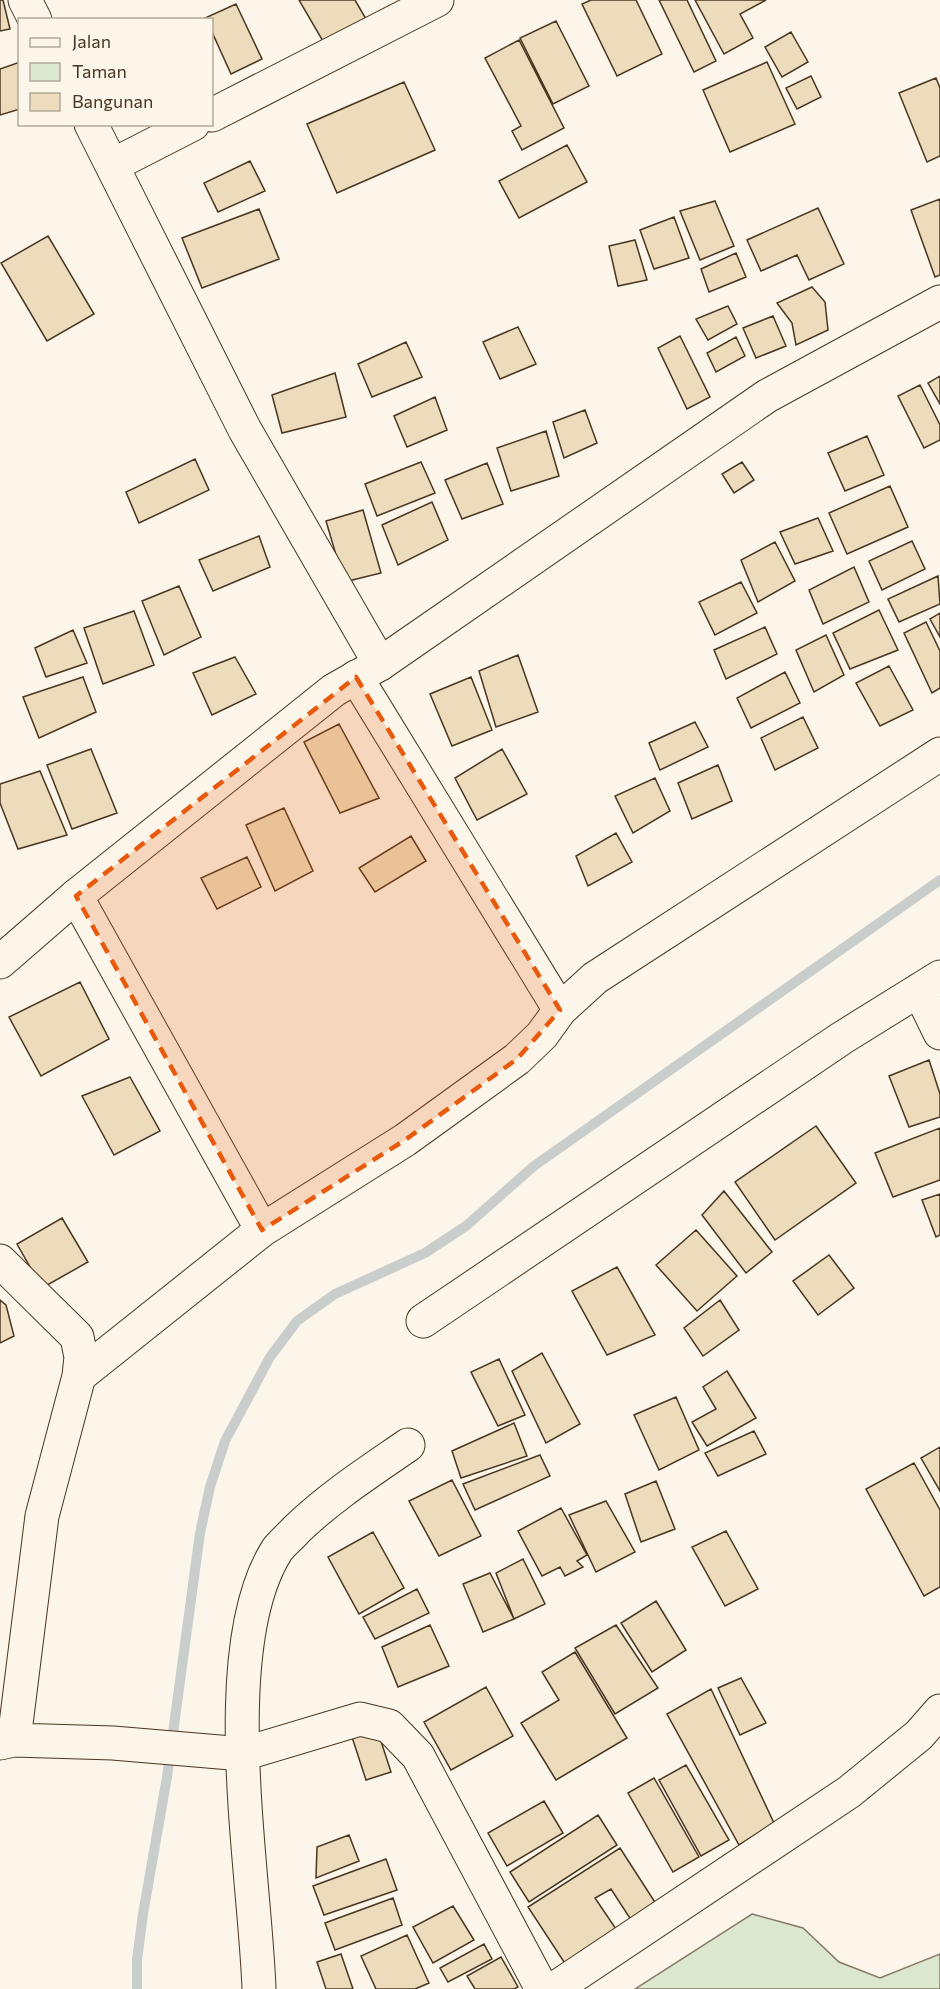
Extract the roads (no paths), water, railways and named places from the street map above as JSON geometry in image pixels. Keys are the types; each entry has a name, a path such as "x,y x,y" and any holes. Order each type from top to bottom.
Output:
{"street":[{"path":"26,0 34,18"},
{"path":"213,114 437,0"},
{"path":"92,126 368,671 560,1010"},
{"path":"113,165 189,126"},
{"path":"0,962 76,896 334,690 368,671 767,396 940,302"},
{"path":"79,1376 262,1230 405,1140 517,1059 542,1035 560,1010 595,978 940,754"},
{"path":"76,896 262,1230"},
{"path":"423,1321 842,1038 929,983 940,1033"},
{"path":"0,1261 77,1337 81,1357 79,1376 42,1516 7,1741 113,1743 227,1753 360,1719 389,1726 418,1756 542,1989"},
{"path":"259,1989 227,1753 261,1580 278,1548 320,1507 408,1445"},
{"path":"554,1989 849,1792 919,1735 940,1711"}],"waterway":[{"path":"137,1989 137,1960 143,1914 167,1777 200,1533 210,1487 225,1441 270,1357 297,1321 335,1294 425,1253 466,1226 534,1166 940,880"}]}
